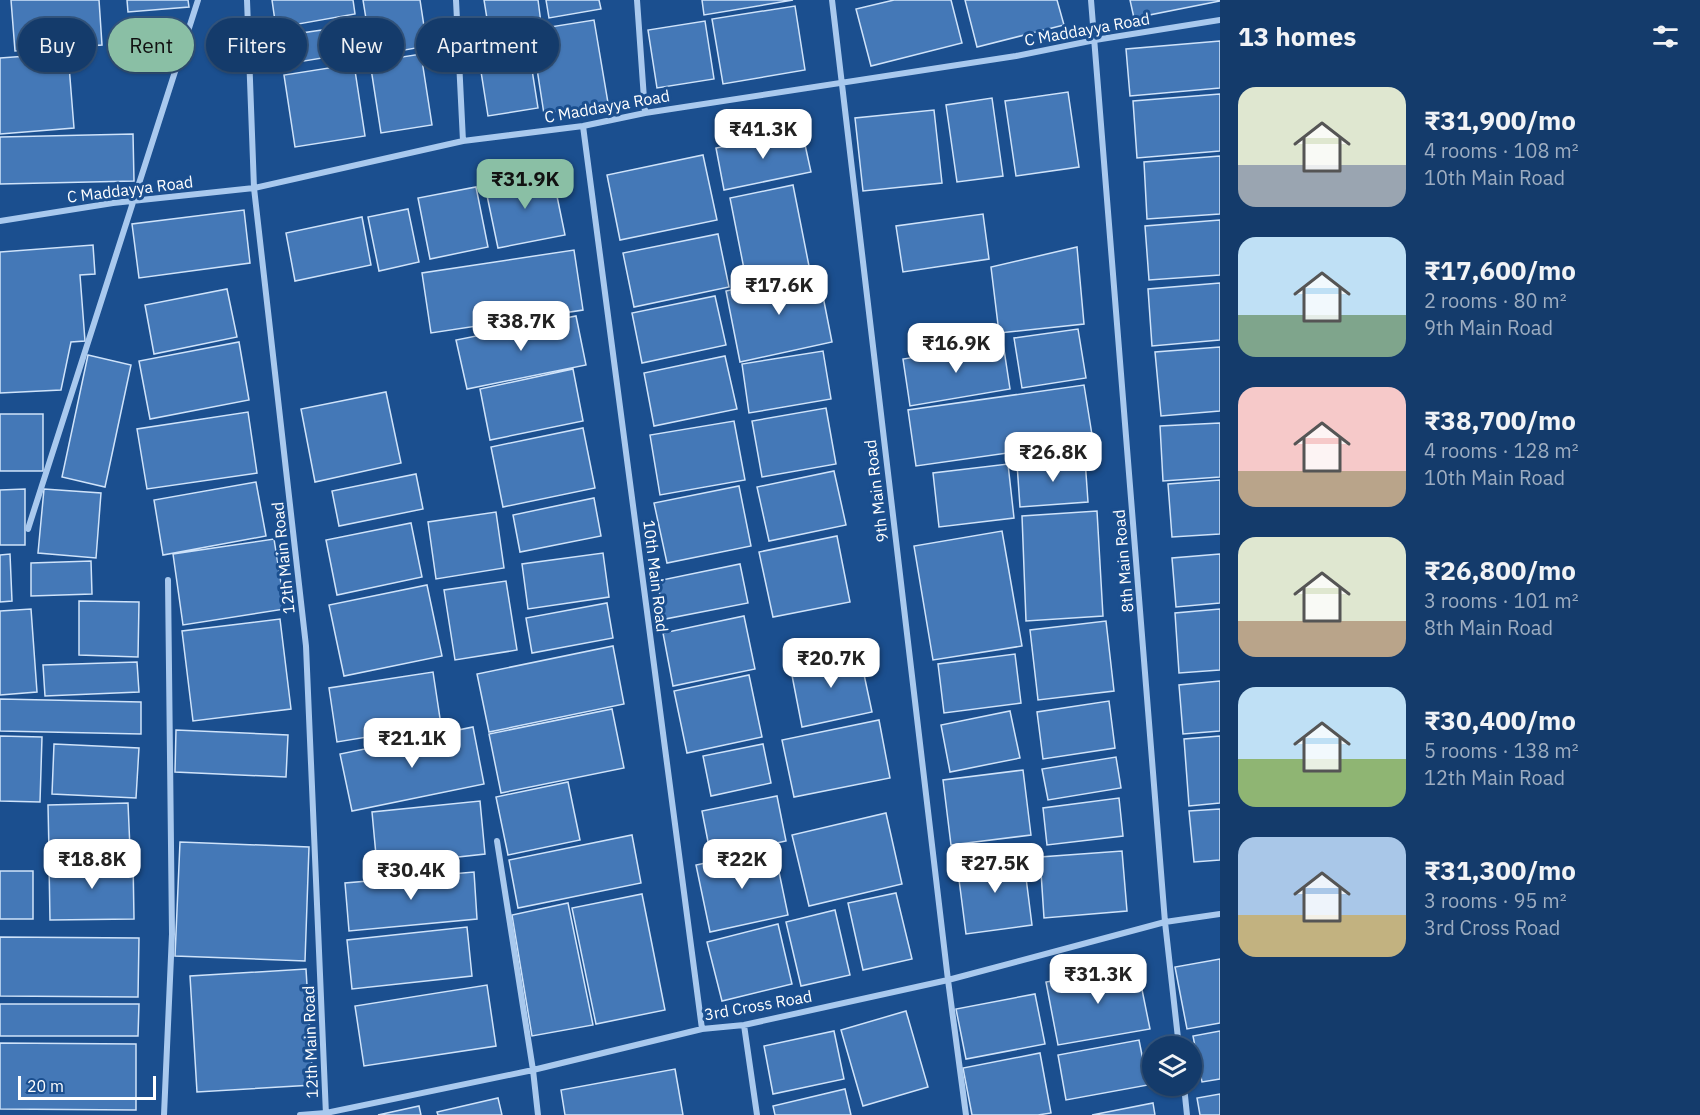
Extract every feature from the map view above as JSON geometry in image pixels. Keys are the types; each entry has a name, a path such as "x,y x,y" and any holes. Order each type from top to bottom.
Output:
{"street":[{"path":"28,529 198,0"},
{"name":"12th Main Road","path":"247,0 254,188 306,646 326,1114"},
{"path":"456,0 463,141"},
{"path":"637,0 645,113"},
{"name":"9th Main Road","path":"832,0 966,1115"},
{"name":"8th Main Road","path":"1091,0 1165,922 1178,1036"},
{"name":"C Maddayya Road","path":"0,221 135,200 254,188 463,141 584,126 645,113 1016,56 1095,40 1220,20"},
{"name":"10th Main Road","path":"584,126 702,1029"},
{"path":"165,1115 172,934 168,580"},
{"path":"497,841 538,1115"},
{"name":"3rd Cross Road","path":"300,1115 326,1114 533,1070 702,1029 744,1025 948,980 1165,922 1220,914"},
{"path":"744,1025 756,1115"},
{"path":"1185,1096 1187,1115"}],"building":[{"path":"11,0 99,0 102,45 96,45 96,18 18,18 18,51 15,51"},
{"path":"127,0 188,0 189,7 128,12"},
{"path":"272,0 353,0 355,14 319,18 319,20 307,23 307,18 275,18"},
{"path":"363,0 420,0 423,18 416,18 416,48 404,50 404,18 366,18"},
{"path":"484,0 538,0 540,18 487,18"},
{"path":"546,0 599,0 601,9 549,18"},
{"path":"702,0 793,0 704,15"},
{"path":"894,0 951,0 962,43 871,66 856,9"},
{"path":"965,0 1057,0 1064,25 977,47"},
{"path":"1130,0 1220,0 1220,1 1134,18"},
{"path":"795,6 805,70 723,84 712,19"},
{"path":"594,20 608,103 544,114 538,72 559,72 559,26"},
{"path":"705,21 714,79 657,88 648,30"},
{"path":"319,30 319,59 307,61 307,32"},
{"path":"1220,41 1220,88 1130,96 1126,49"},
{"path":"416,55 416,72 424,72 432,125 381,133 372,72 404,72 404,57"},
{"path":"18,57 18,72 70,72 74,128 0,134 0,58"},
{"path":"319,70 319,72 355,72 365,136 295,147 284,75"},
{"path":"481,72 532,72 538,108 488,116"},
{"path":"1068,92 1079,167 1016,176 1005,101"},
{"path":"1220,94 1220,151 1137,158 1133,101"},
{"path":"992,98 1003,176 957,182 946,105"},
{"path":"934,110 942,183 863,191 855,118"},
{"path":"802,131 811,172 724,190 716,148"},
{"path":"133,134 134,181 0,184 0,137"},
{"path":"703,155 717,220 620,240 607,175"},
{"path":"1220,156 1220,214 1147,219 1144,162"},
{"path":"552,172 565,235 498,248 485,186"},
{"path":"793,185 809,266 746,279 730,198"},
{"path":"476,187 488,247 430,259 418,198"},
{"path":"408,209 419,262 379,271 368,217"},
{"path":"244,210 250,263 139,278 132,224"},
{"path":"983,214 989,259 903,272 896,226"},
{"path":"362,217 371,265 295,281 286,233"},
{"path":"1220,220 1220,275 1149,280 1145,226"},
{"path":"718,234 729,287 634,307 623,253"},
{"path":"93,245 95,274 80,275 85,341 71,342 61,390 0,393 0,252"},
{"path":"1077,247 1084,324 999,333 991,267"},
{"path":"574,250 583,310 431,333 422,273"},
{"path":"818,271 832,342 740,362 726,291"},
{"path":"1220,283 1220,340 1152,346 1148,289"},
{"path":"227,289 237,337 154,354 145,305"},
{"path":"715,296 726,345 642,363 632,313"},
{"path":"576,316 586,365 467,389 456,340"},
{"path":"1078,329 1086,378 1022,388 1014,338"},
{"path":"239,342 249,400 150,419 139,361"},
{"path":"1003,343 1010,389 910,406 903,359"},
{"path":"1220,347 1220,411 1161,416 1155,352"},
{"path":"823,351 831,399 749,413 742,364"},
{"path":"88,355 131,365 105,487 62,477"},
{"path":"725,356 737,409 654,426 644,373"},
{"path":"573,369 583,421 490,440 480,389"},
{"path":"1084,385 1093,441 916,466 908,410"},
{"path":"386,392 401,463 315,482 301,409"},
{"path":"826,408 836,464 762,477 752,421"},
{"path":"248,412 257,473 147,489 137,429"},
{"path":"0,414 43,414 43,471 0,471"},
{"path":"734,421 745,480 660,495 650,435"},
{"path":"1220,423 1220,477 1163,481 1160,426"},
{"path":"583,428 595,488 503,507 491,447"},
{"path":"1085,459 1088,502 1020,507 1017,464"},
{"path":"1008,464 1014,518 939,527 933,473"},
{"path":"834,471 846,525 769,541 757,487"},
{"path":"416,474 423,509 339,526 332,491"},
{"path":"1220,480 1220,534 1172,537 1168,484"},
{"path":"256,482 266,536 163,555 154,500"},
{"path":"739,486 751,546 667,563 654,503"},
{"path":"25,489 25,545 0,545 0,490"},
{"path":"44,489 101,493 96,558 38,553"},
{"path":"594,498 601,536 520,552 513,515"},
{"path":"1097,511 1103,616 1026,621 1022,516"},
{"path":"496,512 504,568 436,579 428,522"},
{"path":"411,523 422,577 337,595 326,540"},
{"path":"1002,531 1022,646 933,660 914,546"},
{"path":"837,536 850,602 773,617 759,552"},
{"path":"274,539 285,609 183,625 173,554"},
{"path":"603,553 609,597 528,609 522,564"},
{"path":"10,554 12,601 0,602 0,555"},
{"path":"1220,554 1220,603 1176,607 1172,558"},
{"path":"91,561 92,594 31,596 31,563"},
{"path":"740,564 748,603 665,619 657,581"},
{"path":"506,581 517,650 455,660 444,590"},
{"path":"427,585 442,656 344,676 329,605"},
{"path":"79,601 139,602 138,657 79,655"},
{"path":"607,603 613,638 532,653 526,618"},
{"path":"31,609 37,692 0,695 0,611"},
{"path":"1220,609 1220,670 1179,673 1175,613"},
{"path":"744,616 755,669 673,686 663,633"},
{"path":"280,619 291,709 193,721 182,631"},
{"path":"1106,621 1114,691 1038,700 1030,630"},
{"path":"613,646 624,704 489,732 477,674"},
{"path":"859,651 872,712 802,727 790,665"},
{"path":"1015,654 1021,703 944,713 938,664"},
{"path":"137,662 139,692 45,696 43,665"},
{"path":"433,672 441,725 337,742 329,688"},
{"path":"749,675 762,737 687,753 674,691"},
{"path":"1220,681 1220,731 1183,734 1179,685"},
{"path":"0,699 141,702 141,734 0,731"},
{"path":"1109,701 1115,748 1043,759 1037,712"},
{"path":"612,709 624,768 501,793 489,734"},
{"path":"1010,711 1020,758 950,772 941,725"},
{"path":"879,720 890,778 794,797 782,740"},
{"path":"473,727 484,784 352,811 340,754"},
{"path":"176,730 288,735 286,777 175,772"},
{"path":"0,736 42,737 40,802 0,801"},
{"path":"1220,736 1220,803 1189,806 1184,739"},
{"path":"54,744 139,748 136,798 52,794"},
{"path":"763,744 771,783 711,796 703,756"},
{"path":"1116,757 1121,788 1048,800 1042,769"},
{"path":"1023,770 1031,835 951,845 943,780"},
{"path":"568,782 580,840 508,855 496,797"},
{"path":"777,796 786,841 711,857 702,811"},
{"path":"1119,798 1123,836 1047,845 1043,808"},
{"path":"480,801 485,854 377,866 372,812"},
{"path":"128,803 130,849 49,852 48,805"},
{"path":"1220,809 1220,860 1194,862 1189,811"},
{"path":"886,813 902,884 809,906 792,835"},
{"path":"632,835 641,883 518,908 509,860"},
{"path":"180,842 309,847 305,961 175,956"},
{"path":"774,848 788,915 710,932 696,865"},
{"path":"1122,851 1127,911 1044,918 1040,857"},
{"path":"1023,854 1032,925 966,934 957,864"},
{"path":"133,860 134,919 50,920 49,862"},
{"path":"0,871 33,871 33,919 0,919"},
{"path":"474,872 477,919 349,931 345,883"},
{"path":"896,893 912,959 863,970 848,903"},
{"path":"642,894 665,1010 596,1024 572,908"},
{"path":"568,903 593,1025 532,1036 512,915"},
{"path":"835,910 850,975 801,986 786,922"},
{"path":"778,924 792,984 722,1001 707,942"},
{"path":"467,927 472,976 352,989 347,940"},
{"path":"0,937 139,938 138,997 0,996"},
{"path":"1220,959 1220,1023 1187,1029 1175,967"},
{"path":"1137,965 1150,1029 1058,1045 1046,982"},
{"path":"306,969 313,1085 197,1092 190,976"},
{"path":"487,985 496,1046 364,1066 355,1006"},
{"path":"1035,994 1045,1044 966,1059 956,1009"},
{"path":"0,1004 139,1004 138,1036 0,1036"},
{"path":"906,1011 928,1087 863,1106 841,1030"},
{"path":"834,1031 844,1079 773,1094 764,1046"},
{"path":"1220,1031 1220,1079 1202,1082 1202,1036 1193,1036"},
{"path":"1139,1040 1142,1055 1142,1086 1066,1100 1058,1055"},
{"path":"0,1043 136,1044 136,1110 0,1109"},
{"path":"1040,1053 1051,1113 972,1115 963,1068"},
{"path":"675,1069 683,1115 565,1115 561,1090"},
{"path":"845,1089 851,1115 775,1115 773,1106"},
{"path":"1220,1094 1220,1115 1200,1115 1197,1098"},
{"path":"498,1098 502,1115 438,1115 437,1112"},
{"path":"1153,1103 1155,1115 1092,1115"},
{"path":"419,1106 421,1115 378,1115"}]}
